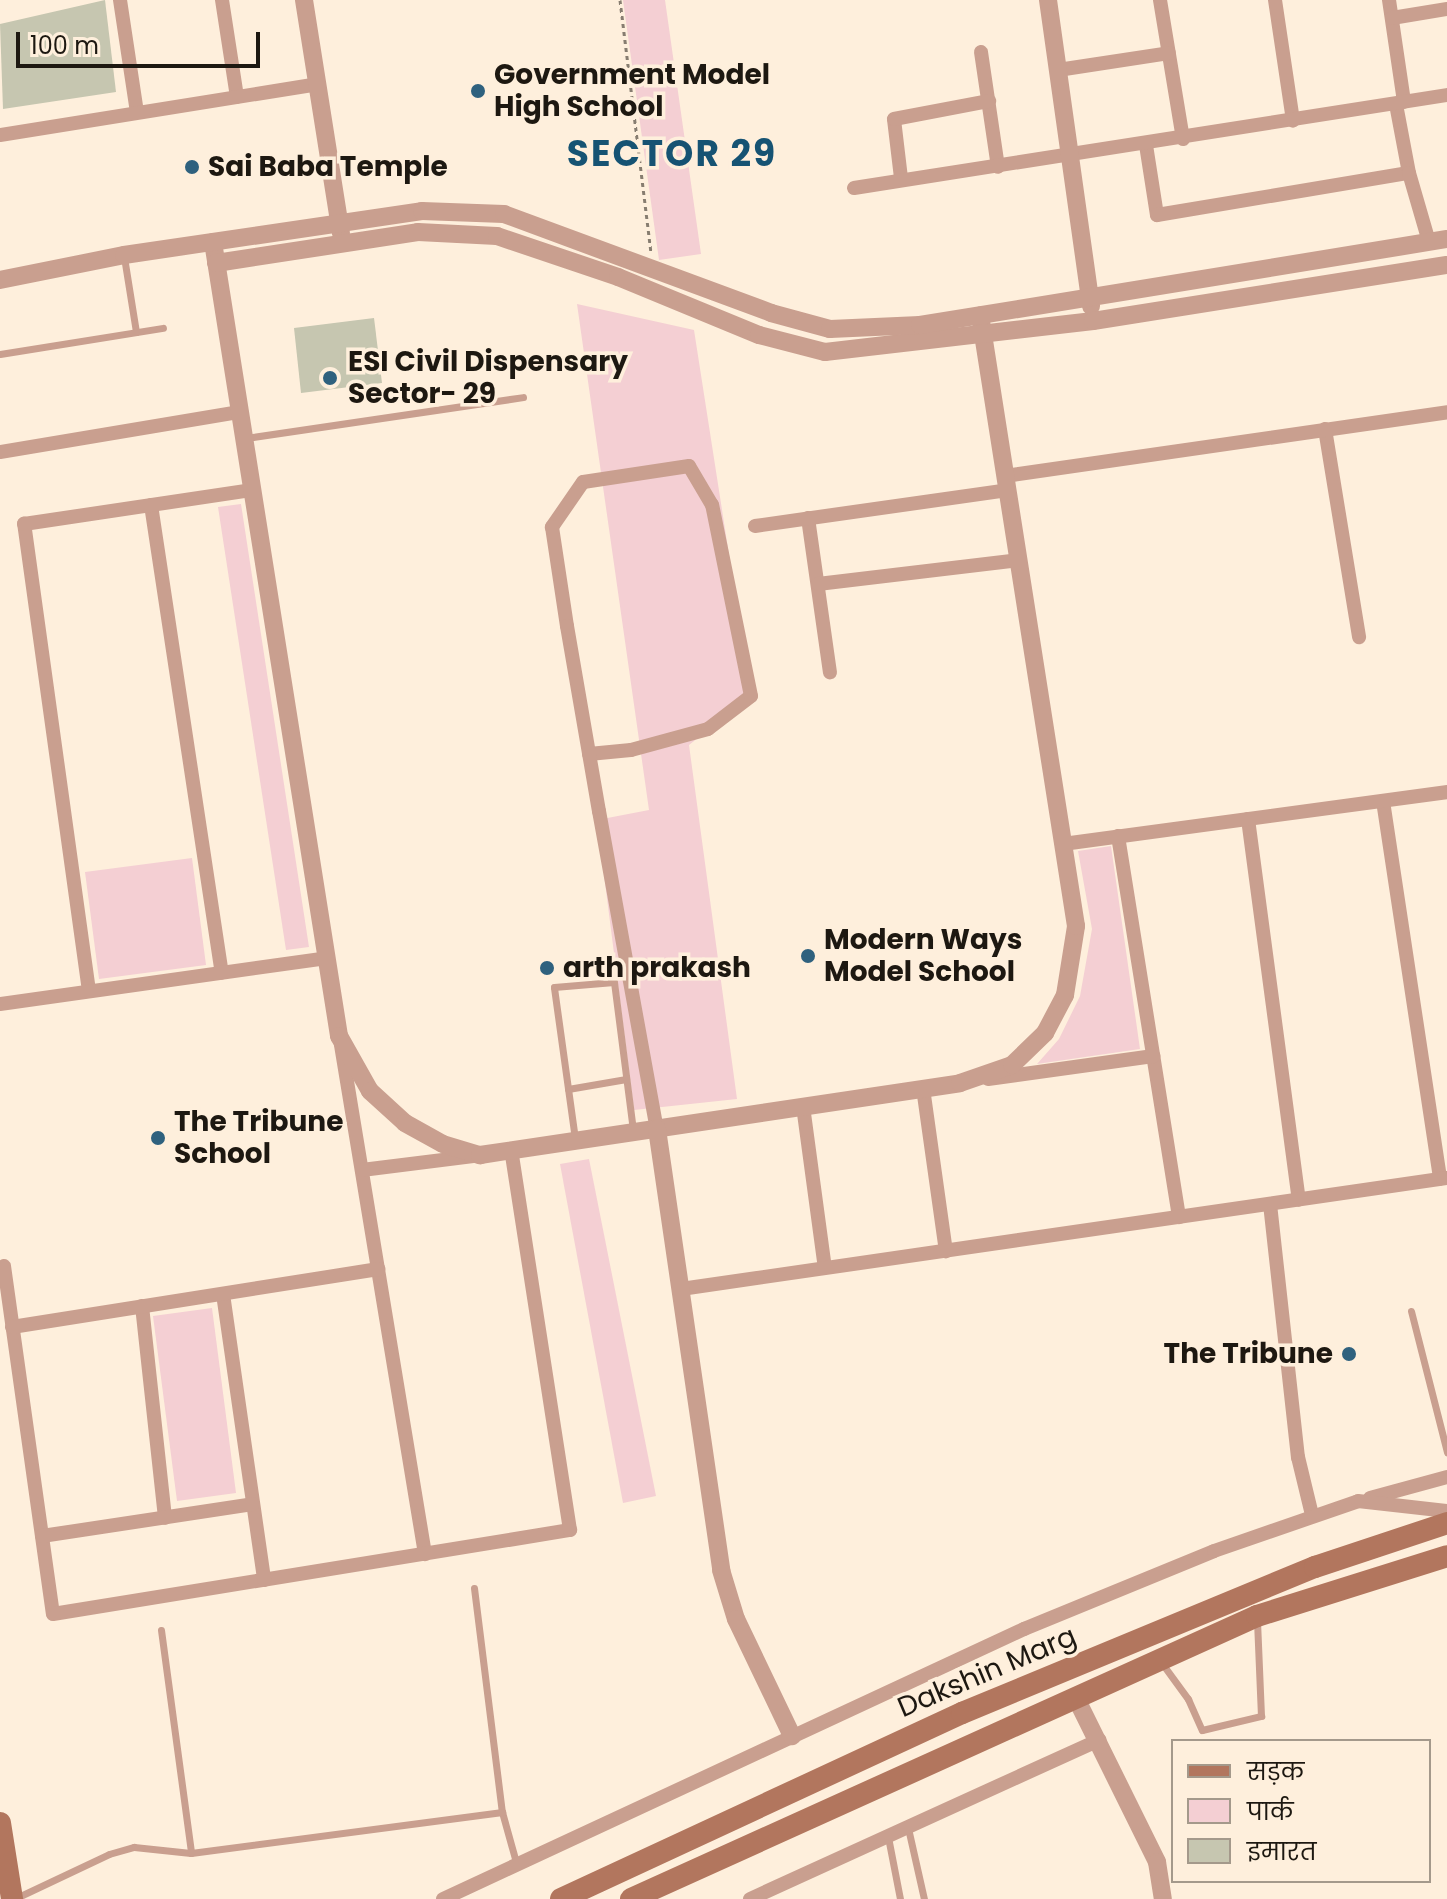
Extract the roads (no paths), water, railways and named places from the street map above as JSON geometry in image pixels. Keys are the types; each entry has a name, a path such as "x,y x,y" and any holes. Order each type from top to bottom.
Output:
{"main road":[{"name":"Dakshin Marg","path":"561,1899 962,1713 1315,1567 1447,1523"},
{"name":"Dakshin Marg","path":"631,1899 1257,1616 1447,1556"},
{"path":"0,1823 13,1899"}],"street":[{"path":"120,0 137,112"},
{"path":"222,0 237,97"},
{"path":"304,0 343,243"},
{"path":"1048,0 1093,321"},
{"path":"1160,0 1183,139"},
{"path":"1275,0 1293,121"},
{"path":"0,280 124,255 422,211 504,214 830,329 920,325 1438,240 1409,173 1389,0"},
{"path":"1392,18 1447,9"},
{"path":"981,52 998,167"},
{"path":"1058,70 1169,53"},
{"path":"0,135 317,84"},
{"path":"854,188 901,178 1146,145 1447,95"},
{"path":"901,178 894,119 989,101"},
{"path":"1146,145 1157,215 1409,173"},
{"path":"216,263 418,232 497,236 618,277 759,335 825,352 985,336 1093,321 1447,265"},
{"path":"213,242 425,1554"},
{"path":"960,1083 1012,1065 1045,1033 1065,995 1076,926 980,315"},
{"path":"0,452 240,412"},
{"path":"755,526 1325,429 1447,412"},
{"path":"1325,429 1359,637"},
{"path":"589,754 631,750 708,729 751,696 712,505 689,466 583,482 552,527 589,754 657,1129 721,1570 736,1619 792,1736"},
{"path":"89,991 24,524 252,490"},
{"path":"151,505 222,973"},
{"path":"808,518 830,672"},
{"path":"818,584 1018,560"},
{"path":"1063,844 1447,792"},
{"path":"681,1289 1444,1179 1383,801"},
{"path":"1248,819 1299,1200"},
{"path":"1118,836 1179,1217"},
{"path":"0,1004 327,958"},
{"path":"339,1036 370,1091 405,1123 443,1144 480,1155"},
{"path":"362,1170 511,1151 1153,1056"},
{"path":"923,1088 946,1251"},
{"path":"803,1106 825,1268"},
{"path":"4,1266 53,1614 570,1530 511,1151"},
{"path":"1270,1204 1298,1457 1312,1515"},
{"path":"12,1327 378,1269"},
{"path":"223,1294 264,1580"},
{"path":"142,1306 165,1518"},
{"path":"443,1899 516,1862 1024,1629 1312,1515 1447,1477"},
{"path":"1358,1501 1447,1511"},
{"path":"42,1536 253,1504"},
{"path":"1076,1698 1157,1862 1163,1899"},
{"path":"750,1899 1099,1740"}],"lane":[{"path":"124,255 136,332"},
{"path":"0,354 163,328"},
{"path":"244,438 523,397"},
{"path":"576,1141 554,987 614,982 633,1132"},
{"path":"568,1089 626,1079"},
{"path":"1411,1311 1447,1452"},
{"path":"474,1588 502,1812 516,1862"},
{"path":"1159,1660 1188,1699 1202,1730 1261,1716 1257,1616"},
{"path":"161,1630 191,1853"},
{"path":"13,1899 109,1854 134,1847 191,1853 502,1812"},
{"path":"908,1828 924,1899"},
{"path":"888,1837 900,1899"}],"place":[{"name":"Government Model High School","path":"478,91"},
{"name":"Sai Baba Temple","path":"192,167"},
{"name":"ESI Civil Dispensary Sector- 29","path":"330,378"},
{"name":"Modern Ways Model School","path":"808,956"},
{"name":"arth prakash","path":"547,968"},
{"name":"The Tribune School","path":"158,1138"},
{"name":"The Tribune","path":"1349,1354"}],"district":[{"name":"SECTOR 29","path":"672,154"}]}
